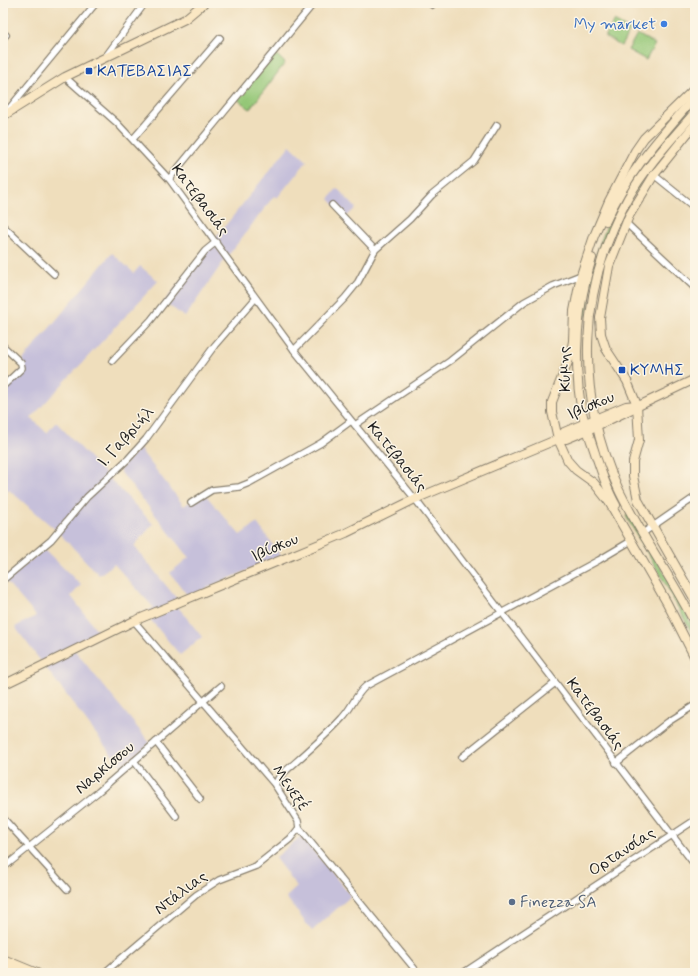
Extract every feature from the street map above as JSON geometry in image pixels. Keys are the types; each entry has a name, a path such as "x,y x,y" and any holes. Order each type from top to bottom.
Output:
{"street":[{"path":"3,115 96,3"},
{"path":"105,58 145,3"},
{"path":"3,115 65,77 185,19 204,3"},
{"path":"169,179 314,3"},
{"path":"133,139 220,38"},
{"name":"Κατεβασιάς","path":"65,77 133,139 169,179 216,242 255,299 294,350 415,499 695,865"},
{"path":"695,88 655,126 635,151 609,201 594,236 581,275 574,311 573,341 570,357 552,402 552,412 558,439 568,461 602,492 667,603 695,658"},
{"name":"Κύμης","path":"695,97 650,149 628,180 610,212 596,246 584,290 578,334 579,390 586,427 614,501 662,583 695,646"},
{"name":"Κύμης","path":"695,112 658,154 635,186 616,222 600,263 592,296 588,350 589,388 595,423 617,486 695,624"},
{"path":"695,124 654,175 626,223 608,266 603,290 600,326 606,349 627,381 637,406 639,440 633,462 634,483 638,500 652,527 695,600"},
{"path":"294,350 345,298 358,282 374,250 410,219 432,195 474,161 497,125"},
{"path":"654,175 695,208"},
{"path":"332,205 374,250"},
{"path":"626,223 695,288"},
{"path":"3,226 54,274"},
{"path":"112,361 151,320 205,251 216,242"},
{"path":"191,502 212,490 239,487 249,483 321,444 353,423 386,406 450,361 524,302 553,286 581,275"},
{"name":"Ι. Γαβριήλ","path":"3,580 51,540 87,497 128,459 146,439 215,345 255,299"},
{"path":"3,346 21,363 22,368 3,386"},
{"name":"Ιβίσκου","path":"3,685 134,621 346,533 415,499 558,439 564,432 586,427 626,406 637,406 695,379"},
{"path":"644,533 695,497"},
{"path":"275,785 279,777 342,718 351,706 355,697 366,686 599,560 631,541"},
{"name":"Μενεξέ","path":"134,621 275,785 298,821 298,828 418,973"},
{"path":"462,757 555,683"},
{"name":"Ναρκίσσου","path":"3,868 98,792 221,686"},
{"path":"616,763 668,722 695,705"},
{"path":"156,742 200,799"},
{"path":"134,761 176,816"},
{"path":"3,818 67,890"},
{"name":"Ορτανσίας","path":"463,973 695,820"},
{"name":"Ντάλιας","path":"104,973 196,895 219,880 256,866 290,840 298,828"},
{"path":"3,959 37,973"},
{"path":"3,967 18,973"}],"shaded area":[{"path":"290,145 307,161 277,198 274,196 221,265 185,317 164,302"},
{"path":"337,188 356,208 346,217 329,199"},
{"path":"112,253 134,273 140,266 158,281 31,418 47,433 56,422 153,524 134,546 177,599 174,602 202,637 180,655 144,612 154,608 114,564 99,575 56,530 9,490 3,495 3,390 23,368 22,361"},
{"path":"139,448 184,506 203,492 240,535 257,523 281,556 188,596 170,573 189,557 119,470"},
{"path":"44,549 81,585 71,596 99,633 72,647 150,743 121,767 15,627 36,616 6,581"},
{"path":"301,836 351,896 312,931 286,897 297,887 275,858"}],"green space":[{"path":"614,21 630,30 621,46 605,37"},
{"path":"637,34 655,44 646,60 628,50"},
{"path":"275,53 285,63 250,109 237,99"},
{"path":"695,102 695,106 672,135 607,235 592,281 587,316 583,316 592,269 607,224 621,196 646,159"},
{"path":"629,514 678,596 693,629 695,639 665,583 626,516"}],"place":[{"name":"My market","path":"664,24"},
{"name":"ΚΑΤΕΒΑΣΙΑΣ","path":"89,71"},
{"name":"ΚΥΜΗΣ","path":"622,370"},
{"name":"Finezza SA","path":"512,902"}]}
